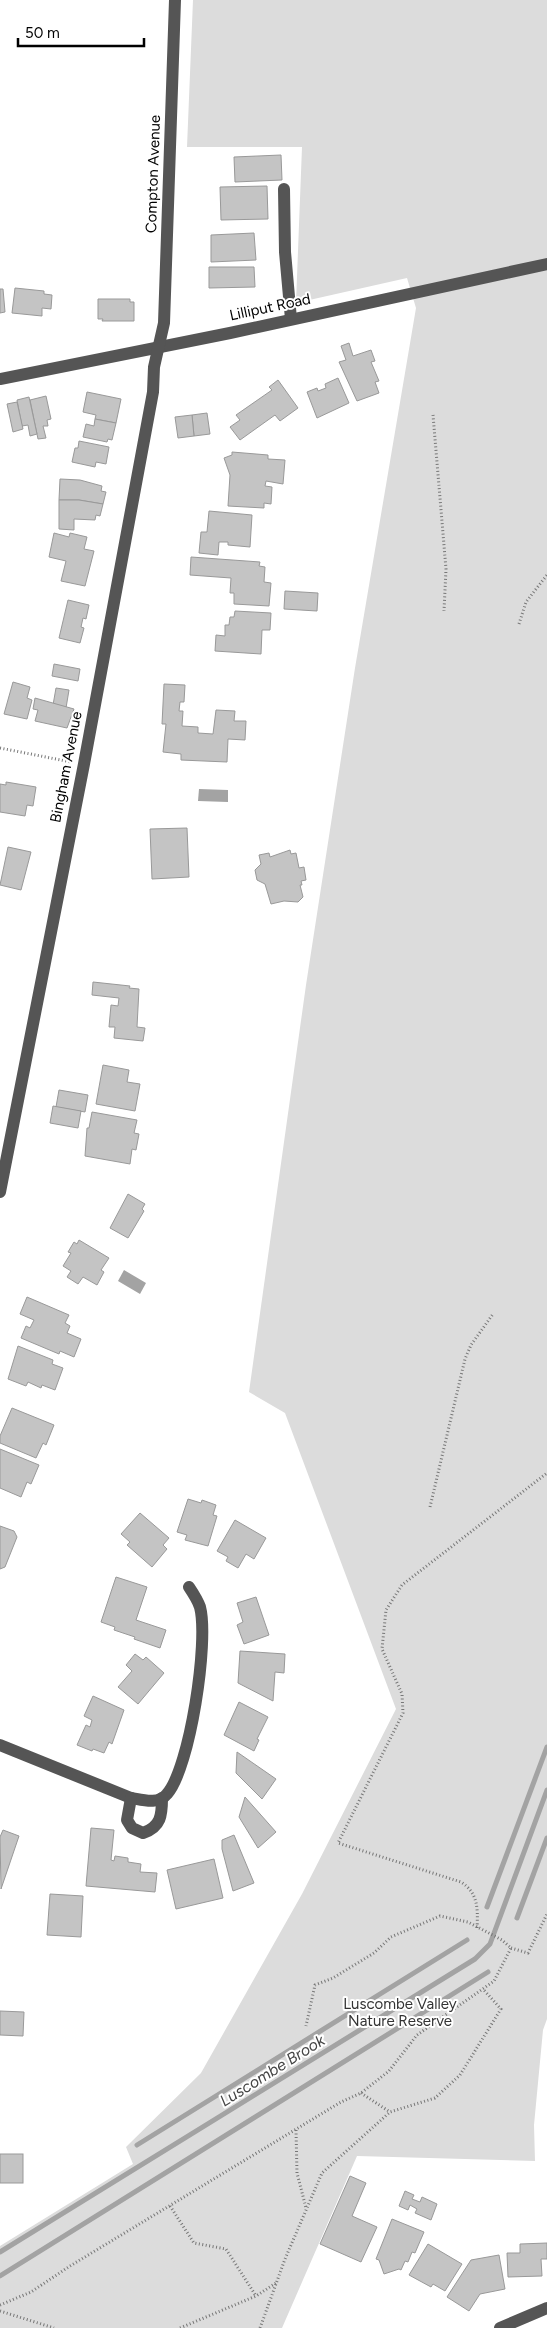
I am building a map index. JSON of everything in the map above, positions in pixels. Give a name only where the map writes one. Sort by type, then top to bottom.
[{"type":"street","name":"Compton Avenue","points":[[158,348],[164,323],[175,0]]},
{"type":"street","points":[[284,189],[285,252],[291,319]]},
{"type":"street","name":"Lilliput Road","points":[[0,379],[158,348],[547,264]]},
{"type":"street","name":"Bingham Avenue","points":[[0,1192],[84,764],[153,392],[158,348]]},
{"type":"street","points":[[0,1744],[131,1798],[153,1801],[167,1794],[184,1755],[197,1692],[202,1625],[200,1607],[190,1587]]},
{"type":"street","points":[[131,1798],[127,1820],[132,1828],[143,1833],[153,1830],[160,1821],[162,1798]]},
{"type":"street","points":[[504,2327],[547,2308]]},
{"type":"path","points":[[433,415],[446,569],[444,610]]},
{"type":"path","points":[[519,624],[526,602],[547,575]]},
{"type":"path","points":[[0,748],[84,764]]},
{"type":"path","points":[[430,1507],[465,1359],[471,1345],[493,1314]]},
{"type":"path","points":[[477,1928],[478,1909],[471,1889],[461,1882],[338,1843],[403,1713],[402,1694],[382,1649],[386,1610],[402,1585],[547,1472]]},
{"type":"path","points":[[306,2026],[315,1985],[333,1978],[374,1953],[391,1937],[440,1916],[468,1922],[502,1940],[511,1948],[528,1953],[547,1914]]},
{"type":"path","points":[[0,2305],[31,2292],[341,2102],[361,2092],[389,2071],[417,2035],[494,1981],[511,1948]]},
{"type":"path","points":[[260,2328],[276,2283],[322,2173],[390,2112],[435,2098],[460,2075],[501,2010],[483,1989]]},
{"type":"path","points":[[361,2092],[390,2112]]},
{"type":"path","points":[[296,2130],[297,2173],[306,2209]]},
{"type":"path","points":[[170,2206],[194,2243],[226,2249],[256,2296]]},
{"type":"path","points":[[180,2328],[256,2296],[276,2283]]},
{"type":"path","points":[[0,2311],[54,2328]]},
{"type":"green space","name":"Luscombe Valley Nature Reserve","points":[[193,0],[547,0],[547,2019],[543,2030],[534,2125],[535,2161],[357,2156],[282,2328],[0,2328],[0,2246],[133,2164],[126,2147],[201,2073],[302,1894],[396,1709],[285,1413],[249,1392],[306,985],[355,668],[416,308],[407,278],[296,303],[302,147],[187,147]]},
{"type":"shaded area","points":[[199,789],[228,790],[228,802],[198,801]]},
{"type":"shaded area","points":[[124,1270],[146,1283],[140,1294],[118,1281]]},
{"type":"building","points":[[281,155],[282,180],[235,182],[234,157]]},
{"type":"building","points":[[267,186],[268,219],[221,220],[220,187]]},
{"type":"building","points":[[254,233],[256,260],[211,262],[211,235]]},
{"type":"building","points":[[209,267],[254,267],[255,287],[209,288]]},
{"type":"building","points":[[15,288],[44,291],[44,294],[52,295],[51,309],[42,308],[42,316],[12,313]]},
{"type":"building","points":[[0,289],[3,289],[5,312],[0,313]]},
{"type":"building","points":[[98,299],[130,299],[130,302],[134,302],[134,321],[102,321],[103,319],[98,319]]},
{"type":"building","points":[[349,343],[353,356],[371,350],[375,361],[371,362],[379,381],[375,382],[379,393],[357,401],[339,362],[346,360],[341,346]]},
{"type":"building","points":[[338,378],[349,403],[317,418],[307,392],[317,388],[318,391],[326,388],[325,384]]},
{"type":"building","points":[[278,380],[298,408],[280,421],[275,415],[240,440],[230,427],[240,420],[236,415],[272,390],[269,387]]},
{"type":"building","points":[[87,392],[121,399],[116,423],[95,419],[96,415],[83,412]]},
{"type":"building","points":[[46,396],[51,419],[47,420],[48,426],[43,426],[46,438],[38,439],[30,400]]},
{"type":"building","points":[[29,397],[37,434],[30,436],[28,425],[22,426],[17,400]]},
{"type":"building","points":[[17,402],[23,429],[13,432],[7,404]]},
{"type":"building","points":[[207,413],[210,434],[194,436],[192,415]]},
{"type":"building","points":[[192,415],[194,436],[178,438],[175,417]]},
{"type":"building","points":[[95,419],[116,423],[112,440],[108,439],[107,442],[83,437],[86,424],[94,426]]},
{"type":"building","points":[[79,441],[109,447],[106,464],[96,462],[95,467],[72,462],[75,448],[78,448]]},
{"type":"building","points":[[232,452],[268,455],[268,459],[285,460],[283,484],[266,481],[265,486],[272,487],[271,504],[264,503],[264,508],[228,506],[230,475],[224,458],[232,455]]},
{"type":"building","points":[[60,479],[80,480],[102,486],[101,491],[106,492],[103,504],[79,500],[59,500]]},
{"type":"building","points":[[59,500],[79,500],[103,504],[100,516],[96,515],[95,520],[74,519],[74,530],[59,529]]},
{"type":"building","points":[[209,511],[252,515],[250,547],[228,545],[228,542],[219,542],[218,555],[199,553],[201,532],[207,532]]},
{"type":"building","points":[[54,533],[69,537],[70,533],[87,537],[84,549],[94,551],[85,586],[61,581],[66,561],[49,557]]},
{"type":"building","points":[[191,557],[260,562],[259,566],[265,567],[264,582],[271,583],[269,606],[234,604],[234,593],[230,593],[231,578],[190,575]]},
{"type":"building","points":[[285,591],[318,593],[317,611],[284,609]]},
{"type":"building","points":[[68,600],[89,605],[86,619],[83,618],[81,627],[84,628],[80,643],[59,638]]},
{"type":"building","points":[[235,611],[271,613],[270,630],[262,630],[261,654],[215,651],[216,635],[225,636],[225,625],[229,625],[230,617],[234,617]]},
{"type":"building","points":[[54,664],[80,669],[78,681],[52,676]]},
{"type":"building","points":[[13,682],[30,687],[27,698],[32,700],[27,719],[4,714]]},
{"type":"building","points":[[164,684],[185,685],[184,702],[180,702],[179,711],[183,711],[182,726],[198,727],[198,733],[213,734],[216,710],[235,711],[234,721],[246,721],[245,740],[228,739],[227,762],[181,760],[181,754],[163,752],[166,724],[162,724]]},
{"type":"building","points":[[56,688],[69,690],[66,708],[53,705]]},
{"type":"building","points":[[35,698],[74,709],[67,728],[35,721],[38,710],[33,709]]},
{"type":"building","points":[[6,782],[36,787],[33,806],[27,805],[25,816],[0,812],[0,784],[6,785]]},
{"type":"building","points":[[187,828],[189,877],[152,879],[150,829]]},
{"type":"building","points":[[8,847],[31,852],[21,890],[0,885]]},
{"type":"building","points":[[290,850],[291,854],[296,853],[299,868],[304,867],[306,880],[301,881],[302,885],[300,885],[303,897],[298,902],[284,901],[271,904],[265,884],[257,880],[255,870],[261,864],[259,855],[269,853],[270,857]]},
{"type":"building","points":[[93,982],[130,986],[129,988],[139,989],[137,1027],[145,1028],[143,1041],[114,1038],[115,1027],[109,1027],[111,1005],[118,1006],[119,998],[92,995]]},
{"type":"building","points":[[103,1065],[129,1070],[127,1082],[140,1084],[135,1111],[96,1104]]},
{"type":"building","points":[[59,1090],[88,1095],[85,1112],[56,1107]]},
{"type":"building","points":[[53,1106],[81,1111],[78,1128],[50,1123]]},
{"type":"building","points":[[92,1112],[137,1120],[134,1133],[139,1134],[136,1150],[132,1149],[130,1164],[85,1156],[87,1128],[89,1128]]},
{"type":"building","points":[[128,1194],[145,1204],[142,1209],[144,1211],[128,1238],[110,1228]]},
{"type":"building","points":[[79,1240],[109,1258],[101,1270],[104,1272],[97,1285],[83,1277],[78,1284],[67,1277],[71,1271],[63,1266],[71,1253],[68,1252],[74,1242],[77,1244]]},
{"type":"building","points":[[27,1297],[69,1315],[65,1323],[70,1326],[67,1333],[81,1339],[74,1357],[60,1351],[59,1354],[21,1338],[26,1326],[30,1328],[34,1320],[20,1314]]},
{"type":"building","points":[[18,1346],[53,1360],[52,1364],[63,1368],[55,1390],[42,1385],[41,1388],[28,1382],[26,1386],[8,1379]]},
{"type":"building","points":[[12,1408],[54,1425],[46,1445],[43,1443],[36,1458],[0,1443],[0,1436]]},
{"type":"building","points":[[0,1449],[39,1465],[31,1484],[27,1482],[21,1497],[0,1488]]},
{"type":"building","points":[[188,1499],[201,1503],[202,1500],[216,1505],[213,1515],[217,1516],[208,1546],[185,1540],[187,1535],[177,1532]]},
{"type":"building","points":[[140,1513],[169,1538],[163,1545],[167,1549],[152,1567],[127,1545],[130,1542],[121,1534]]},
{"type":"building","points":[[235,1520],[266,1538],[254,1559],[246,1554],[238,1568],[226,1561],[228,1557],[217,1551]]},
{"type":"building","points":[[0,1526],[14,1531],[17,1537],[5,1567],[0,1569]]},
{"type":"building","points":[[116,1577],[147,1587],[136,1620],[166,1630],[160,1648],[134,1639],[135,1637],[114,1630],[115,1627],[101,1622]]},
{"type":"building","points":[[256,1597],[269,1635],[244,1644],[237,1625],[243,1622],[237,1603]]},
{"type":"building","points":[[240,1651],[285,1654],[284,1673],[275,1672],[273,1701],[238,1683]]},
{"type":"building","points":[[135,1654],[143,1660],[146,1657],[164,1673],[138,1704],[118,1687],[132,1671],[126,1665]]},
{"type":"building","points":[[93,1696],[124,1710],[112,1744],[109,1742],[104,1753],[77,1745],[86,1725],[90,1727],[92,1720],[84,1716]]},
{"type":"building","points":[[239,1702],[268,1717],[257,1739],[259,1740],[254,1751],[224,1735]]},
{"type":"building","points":[[237,1752],[276,1779],[262,1799],[236,1773]]},
{"type":"building","points":[[245,1797],[276,1832],[258,1848],[239,1817]]},
{"type":"building","points":[[91,1828],[114,1830],[111,1860],[114,1861],[115,1856],[128,1858],[128,1862],[141,1864],[140,1872],[157,1873],[155,1892],[86,1886]]},
{"type":"building","points":[[3,1830],[19,1836],[1,1889],[0,1837]]},
{"type":"building","points":[[234,1835],[254,1883],[233,1891],[222,1849],[222,1840]]},
{"type":"building","points":[[214,1859],[223,1898],[176,1909],[167,1870]]},
{"type":"building","points":[[50,1894],[83,1896],[81,1937],[47,1935]]},
{"type":"building","points":[[0,2011],[24,2012],[23,2036],[0,2035]]},
{"type":"building","points":[[0,2154],[23,2154],[23,2183],[0,2183]]},
{"type":"building","points":[[350,2176],[366,2183],[352,2216],[377,2227],[361,2262],[320,2244]]},
{"type":"building","points":[[405,2191],[414,2195],[412,2199],[420,2202],[422,2197],[437,2204],[431,2220],[415,2213],[417,2209],[410,2205],[408,2210],[399,2206]]},
{"type":"building","points":[[392,2219],[424,2232],[415,2253],[412,2252],[408,2262],[405,2261],[401,2270],[384,2274],[379,2260],[376,2259]]},
{"type":"building","points":[[547,2243],[547,2259],[541,2259],[542,2276],[508,2277],[507,2253],[520,2253],[520,2244]]},
{"type":"building","points":[[428,2244],[462,2264],[445,2291],[433,2284],[431,2287],[409,2275]]},
{"type":"building","points":[[499,2255],[505,2289],[480,2294],[469,2311],[447,2297],[471,2260]]},
{"type":"waterway","points":[[487,1907],[547,1747]]},
{"type":"waterway","name":"Luscombe Brook","points":[[0,2252],[475,1959],[490,1944],[547,1790]]},
{"type":"waterway","points":[[517,1918],[547,1838]]},
{"type":"waterway","points":[[137,2145],[467,1940]]},
{"type":"waterway","points":[[0,2276],[488,1972]]}]
